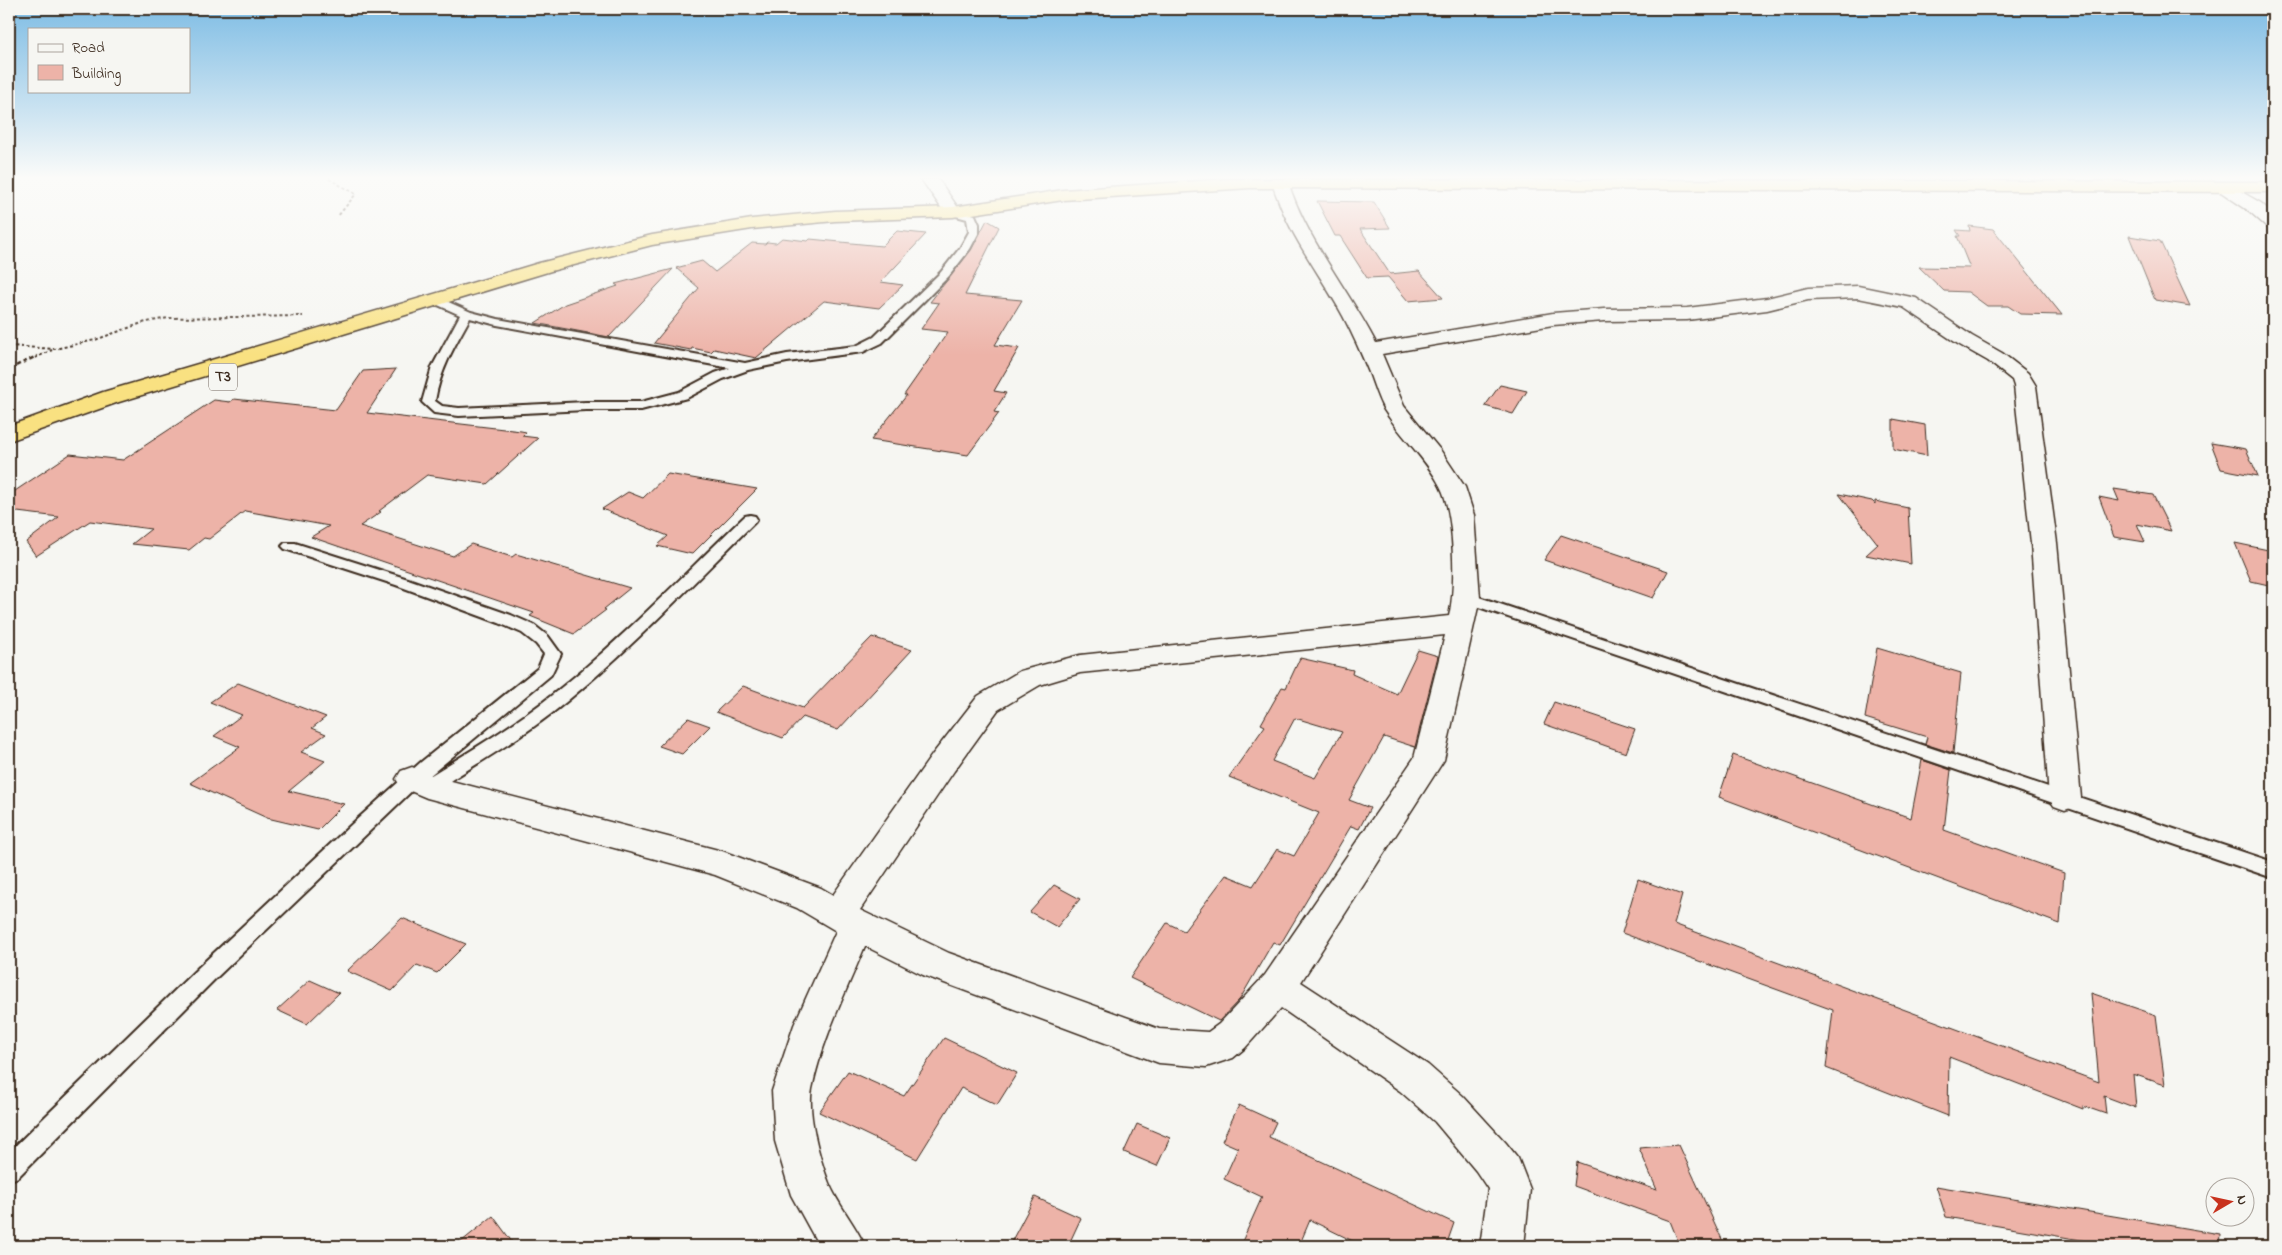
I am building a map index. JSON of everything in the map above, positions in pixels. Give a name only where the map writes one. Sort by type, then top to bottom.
[{"type":"highway","name":"T3","points":[[9,434],[111,398],[433,299],[544,267],[665,238]]},
{"type":"highway","name":"T3","points":[[9,446],[348,335],[389,320],[433,299]]},
{"type":"street","points":[[419,783],[722,864],[809,898],[847,920],[936,964],[1159,1046],[1181,1050],[1206,1050],[1219,1046],[1232,1036],[1278,986],[1429,760],[1464,611],[1462,515],[1453,487],[1433,456],[1394,408],[1370,350],[1352,315],[1303,238]]},
{"type":"street","points":[[1370,350],[1553,319],[1604,315],[1687,314],[1726,310],[1808,294],[1841,291],[1858,292],[1909,302],[1965,340],[1995,357],[2022,377],[2025,386],[2044,543],[2065,798]]},
{"type":"street","points":[[843,1246],[812,1195],[795,1141],[792,1091],[847,920],[943,763],[988,703],[1030,678],[1080,664],[1464,611]]},
{"type":"street","points":[[1278,986],[1414,1078],[1449,1109],[1491,1157],[1503,1172],[1509,1189],[1502,1246]]},
{"type":"lane","points":[[467,314],[449,344],[430,390],[428,402],[439,410],[460,412],[586,406],[641,406],[683,395],[720,376],[745,367],[787,358],[858,349],[878,340],[945,274],[965,249],[971,238]]},
{"type":"lane","points":[[433,299],[467,314],[497,322],[745,367]]},
{"type":"lane","points":[[419,783],[499,741],[558,699],[622,645],[750,519]]},
{"type":"lane","points":[[9,1169],[220,960],[546,670],[553,654],[542,640],[528,630],[505,619],[402,582],[290,546]]},
{"type":"lane","points":[[1464,611],[2065,798],[2273,870]]},
{"type":"path","points":[[9,369],[55,349],[95,340],[156,319],[283,315],[312,317],[352,324]]},
{"type":"path","points":[[9,346],[55,349]]},
{"type":"building","points":[[782,238],[882,246],[890,238],[923,238],[881,282],[903,285],[879,308],[824,301],[756,358],[714,349],[711,352],[692,348],[691,350],[654,343],[699,288],[676,268],[702,261],[715,272],[752,243],[776,243]]},
{"type":"building","points":[[978,238],[994,238],[965,295],[1022,300],[995,345],[1019,348],[994,391],[1006,393],[994,412],[999,413],[968,455],[871,440],[907,395],[904,395],[948,332],[921,329],[939,303],[930,302],[971,250]]},
{"type":"building","points":[[1341,238],[1366,238],[1390,274],[1419,271],[1443,298],[1408,301],[1388,277],[1367,278]]},
{"type":"building","points":[[1958,238],[2000,238],[2062,315],[2020,314],[2008,306],[1987,306],[1968,292],[1944,291],[1919,267],[1970,268]]},
{"type":"building","points":[[2130,238],[2160,241],[2190,306],[2155,300]]},
{"type":"building","points":[[673,269],[609,337],[535,323],[565,304],[618,286],[615,284]]},
{"type":"building","points":[[396,369],[367,413],[521,431],[526,432],[522,436],[538,438],[487,484],[427,475],[379,511],[381,512],[360,526],[453,556],[471,544],[512,557],[516,554],[630,588],[604,609],[606,610],[574,634],[530,616],[534,613],[311,537],[329,526],[245,511],[209,539],[204,538],[189,550],[132,544],[151,529],[90,521],[36,556],[26,542],[59,517],[9,511],[9,495],[70,454],[123,460],[214,400],[230,402],[234,399],[336,410],[363,371]]},
{"type":"building","points":[[1500,385],[1527,391],[1513,414],[1485,406]]},
{"type":"building","points":[[1893,419],[1925,425],[1927,456],[1893,449]]},
{"type":"building","points":[[2211,443],[2246,449],[2258,476],[2221,469]]},
{"type":"building","points":[[668,474],[757,489],[692,554],[657,546],[668,536],[602,509],[628,492],[643,498]]},
{"type":"building","points":[[2114,489],[2153,495],[2171,531],[2137,524],[2145,542],[2114,537],[2099,497],[2119,501]]},
{"type":"building","points":[[1839,494],[1872,501],[1875,504],[1875,501],[1908,508],[1911,564],[1866,555],[1878,544]]},
{"type":"building","points":[[1561,535],[1668,571],[1653,598],[1544,560]]},
{"type":"building","points":[[2235,543],[2273,551],[2273,586],[2251,581]]},
{"type":"building","points":[[872,637],[912,650],[838,730],[803,717],[783,738],[716,712],[743,686],[803,708]]},
{"type":"building","points":[[1877,648],[1961,673],[1953,753],[1925,744],[1927,737],[1865,718]]},
{"type":"building","points":[[1418,650],[1438,656],[1415,747],[1384,737],[1349,800],[1370,808],[1359,829],[1351,826],[1280,945],[1273,942],[1240,999],[1219,1021],[1130,978],[1167,923],[1184,931],[1226,875],[1253,886],[1277,849],[1294,856],[1319,813],[1229,777],[1265,726],[1261,724],[1282,687],[1286,688],[1300,658],[1353,670],[1352,674],[1397,694]],"holes":[[[1295,718],[1342,732],[1315,778],[1272,761]]]},
{"type":"building","points":[[238,683],[326,717],[312,728],[326,734],[301,752],[325,761],[289,791],[344,804],[318,830],[267,818],[190,783],[240,747],[214,736],[242,715],[210,702]]},
{"type":"building","points":[[1554,702],[1635,729],[1626,753],[1544,724]]},
{"type":"building","points":[[688,718],[710,726],[682,754],[659,746]]},
{"type":"building","points":[[1733,755],[1911,818],[1922,760],[1951,770],[1944,830],[2064,873],[2060,924],[1719,797]]},
{"type":"building","points":[[1638,879],[1682,895],[1674,924],[2099,1082],[2091,993],[2156,1015],[2165,1085],[2133,1074],[2136,1108],[2104,1096],[2106,1114],[2083,1106],[2083,1109],[1949,1057],[1948,1116],[1826,1068],[1833,1010],[1622,933]]},
{"type":"building","points":[[1054,885],[1080,899],[1057,927],[1030,912]]},
{"type":"building","points":[[402,918],[466,944],[437,973],[417,965],[392,991],[347,971]]},
{"type":"building","points":[[310,980],[339,993],[307,1024],[277,1010]]},
{"type":"building","points":[[944,1038],[1017,1073],[997,1105],[961,1088],[917,1159],[819,1112],[848,1071],[904,1096]]},
{"type":"building","points":[[1239,1105],[1276,1122],[1269,1137],[1454,1223],[1446,1246],[1363,1246],[1310,1220],[1299,1246],[1240,1246],[1262,1197],[1224,1179],[1238,1148],[1222,1141]]},
{"type":"building","points":[[1137,1124],[1170,1138],[1157,1166],[1124,1152]]},
{"type":"building","points":[[1679,1145],[1725,1246],[1680,1246],[1670,1221],[1574,1186],[1577,1162],[1657,1190],[1639,1148]]},
{"type":"building","points":[[1936,1186],[2220,1234],[2219,1246],[2116,1246],[1946,1217]]},
{"type":"building","points":[[1035,1197],[1081,1218],[1068,1246],[1009,1246]]},
{"type":"building","points":[[493,1216],[515,1246],[456,1246]]}]
